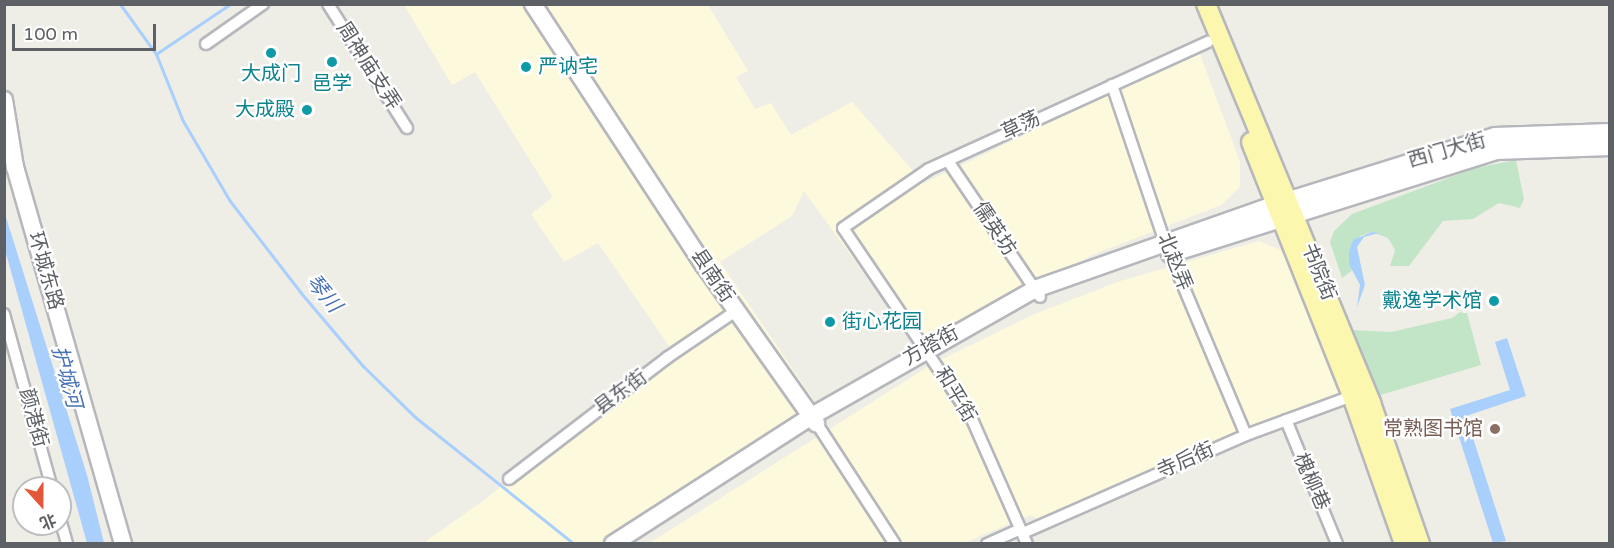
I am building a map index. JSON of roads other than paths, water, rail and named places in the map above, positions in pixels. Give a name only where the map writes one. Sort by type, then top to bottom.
[{"type":"main road","name":"县南街","points":[[533,4],[736,311],[813,420]]},
{"type":"main road","name":"书院街","points":[[1194,4],[1208,42],[1286,209],[1371,403],[1420,543]]},
{"type":"main road","name":"书院街","points":[[1206,4],[1286,209],[1404,543]]},
{"type":"main road","name":"环城东路","points":[[4,100],[15,167],[123,543]]},
{"type":"main road","name":"西门大街","points":[[1286,209],[1495,136],[1610,132]]},
{"type":"main road","name":"西门大街","points":[[1286,209],[1497,151],[1610,147]]},
{"type":"main road","name":"环城东路","points":[[4,153],[113,543]]},
{"type":"main road","name":"方塔街","points":[[612,543],[813,420],[929,352],[1038,293],[1286,209]]},
{"type":"main road","name":"方塔街","points":[[631,543],[813,420]]},
{"type":"street","points":[[206,44],[263,4]]},
{"type":"street","name":"周神庙支弄","points":[[328,4],[408,128]]},
{"type":"street","name":"草荡","points":[[843,228],[929,169],[1208,42]]},
{"type":"street","name":"北赵弄","points":[[1112,84],[1168,250],[1246,435]]},
{"type":"street","name":"儒英坊","points":[[948,161],[1038,293]]},
{"type":"street","name":"和平街","points":[[843,228],[971,417],[1023,535]]},
{"type":"street","name":"县东街","points":[[509,479],[668,357],[736,311]]},
{"type":"street","name":"颜港街","points":[[4,314],[49,476]]},
{"type":"street","name":"寺后街","points":[[987,543],[1023,535],[1246,435],[1352,396]]},
{"type":"street","name":"县南街","points":[[813,420],[895,543]]},
{"type":"street","name":"槐柳巷","points":[[1286,420],[1337,543]]},
{"type":"water","points":[[4,211],[87,475],[104,543],[87,543],[72,489],[72,476],[68,476],[5,250]]},
{"type":"water","points":[[1372,232],[1379,233],[1364,237],[1357,247],[1365,285],[1357,307],[1360,285],[1349,264],[1349,252],[1353,240]]},
{"type":"water","points":[[1507,338],[1526,396],[1466,416],[1506,541],[1493,543],[1450,409],[1510,390],[1495,342]]},
{"type":"waterway","name":"琴川","points":[[120,4],[156,54],[183,121],[230,201],[301,293],[363,366],[415,417],[574,544]]},
{"type":"waterway","points":[[156,54],[230,4]]},
{"type":"place","name":"大成门","points":[[271,53]]},
{"type":"place","name":"邑学","points":[[332,62]]},
{"type":"place","name":"严讷宅","points":[[526,67]]},
{"type":"place","name":"大成殿","points":[[307,110]]},
{"type":"place","name":"戴逸学术馆","points":[[1494,301]]},
{"type":"place","name":"街心花园","points":[[830,322]]},
{"type":"place","name":"常熟图书馆","points":[[1495,429]]},
{"type":"water label","name":"护城河","points":[[66,377]]}]
